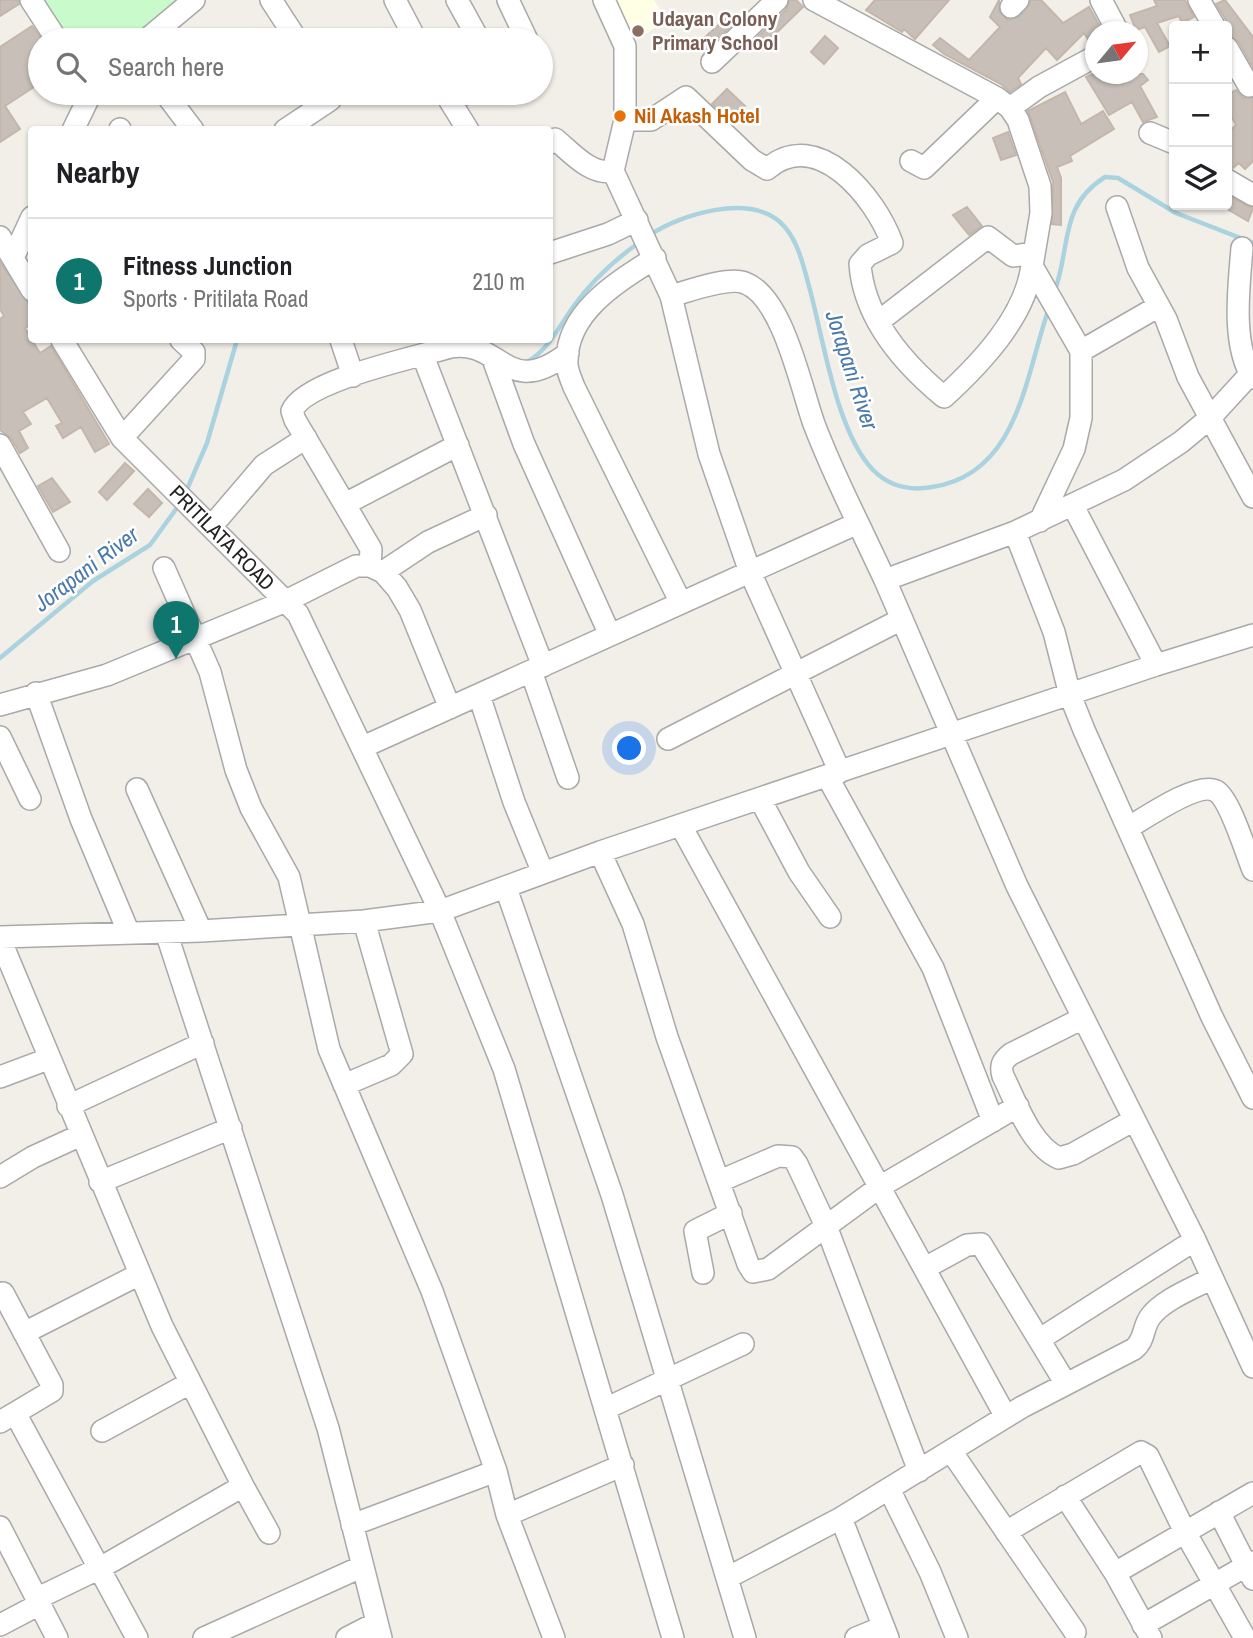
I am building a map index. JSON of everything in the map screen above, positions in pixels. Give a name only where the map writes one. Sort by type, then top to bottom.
[{"type":"street","points":[[32,0],[50,28]]},
{"type":"street","points":[[160,28],[193,0]]},
{"type":"street","points":[[271,0],[289,28]]},
{"type":"street","points":[[394,0],[409,28]]},
{"type":"street","points":[[457,0],[472,28]]},
{"type":"street","points":[[508,0],[521,28]]},
{"type":"street","points":[[604,0],[625,46],[625,120],[613,171],[671,296],[709,454],[750,572],[796,673],[834,774],[933,968],[993,1121]]},
{"type":"street","points":[[712,62],[776,0]]},
{"type":"street","points":[[625,120],[650,120],[686,97],[752,160],[768,169],[785,157],[803,154],[845,175],[887,227],[892,243],[868,255],[860,264],[878,322],[901,355],[944,397],[977,366],[991,347],[1030,284],[1036,267],[1041,213],[1040,186],[1026,136],[1004,103],[814,0]]},
{"type":"street","points":[[1101,0],[1112,21]]},
{"type":"street","points":[[1199,0],[1211,21]]},
{"type":"street","points":[[1232,57],[1249,86]]},
{"type":"street","points":[[911,161],[924,168],[1004,103],[1085,63]]},
{"type":"street","points":[[75,126],[84,105]]},
{"type":"street","points":[[174,105],[190,126]]},
{"type":"street","points":[[291,126],[321,105]]},
{"type":"street","points":[[452,105],[465,126]]},
{"type":"street","points":[[1150,133],[1169,141]]},
{"type":"street","points":[[553,141],[555,139],[592,168],[600,172],[613,171]]},
{"type":"street","points":[[1232,183],[1253,195]]},
{"type":"street","points":[[1117,207],[1138,268],[1159,306],[1188,377],[1253,497]]},
{"type":"street","points":[[553,252],[638,222]]},
{"type":"street","points":[[13,258],[28,226]]},
{"type":"street","points":[[0,237],[28,283]]},
{"type":"street","points":[[878,322],[988,237],[1013,256],[1036,267],[1077,344],[1081,418],[1074,449],[1040,521]]},
{"type":"street","points":[[885,580],[1015,533],[1073,506],[1156,461],[1210,418],[1252,374],[1240,334],[1238,306],[1242,248]]},
{"type":"street","points":[[654,256],[615,283],[593,303],[577,328],[566,362],[574,387],[681,603]]},
{"type":"street","points":[[671,296],[742,281],[755,288],[766,301],[780,326],[818,433],[885,580],[1017,886],[1212,1278],[1248,1339],[1253,1367]]},
{"type":"street","points":[[1077,344],[1159,306]]},
{"type":"street","name":"PRITILATA ROAD","points":[[64,343],[122,438],[286,601],[306,628],[363,747],[440,911],[504,1069],[607,1408],[673,1638]]},
{"type":"street","points":[[122,438],[194,359],[194,352],[184,343]]},
{"type":"street","points":[[342,343],[353,376]]},
{"type":"street","points":[[450,708],[410,610],[377,569],[371,549],[292,411],[296,402],[321,386],[462,345],[477,349],[526,373],[538,371],[568,353]]},
{"type":"street","points":[[423,356],[486,515],[537,669],[568,778]]},
{"type":"street","points":[[493,359],[558,524],[610,635]]},
{"type":"street","points":[[208,524],[264,465],[306,438]]},
{"type":"street","points":[[0,445],[59,551]]},
{"type":"street","points":[[345,504],[458,445]]},
{"type":"street","points":[[1073,506],[1156,664]]},
{"type":"street","points":[[0,705],[107,675],[286,601],[344,570],[377,569],[486,515]]},
{"type":"street","points":[[363,747],[858,523]]},
{"type":"street","points":[[1015,533],[1054,632],[1070,695],[1212,1017],[1253,1098]]},
{"type":"street","points":[[164,568],[214,684],[236,770],[251,808],[289,877],[318,1008],[344,1085],[412,1241],[496,1471],[508,1516],[554,1638]]},
{"type":"street","points":[[668,739],[902,620]]},
{"type":"street","points":[[269,1533],[190,1383],[140,1274],[0,941],[128,931],[201,931],[364,921],[440,911],[600,852],[1156,664],[1253,635]]},
{"type":"street","points":[[36,693],[81,819],[128,931]]},
{"type":"street","points":[[480,695],[514,802],[543,873]]},
{"type":"street","points":[[0,737],[30,799]]},
{"type":"street","points":[[1128,828],[1194,791],[1207,788],[1218,792],[1226,802],[1253,870]]},
{"type":"street","points":[[137,789],[201,931]]},
{"type":"street","points":[[760,799],[799,872],[830,917]]},
{"type":"street","points":[[681,825],[1006,1417]]},
{"type":"street","points":[[600,852],[633,924],[667,1037],[753,1272],[768,1269],[881,1186],[1018,1106]]},
{"type":"street","points":[[506,888],[607,1182],[745,1638]]},
{"type":"street","points":[[344,1085],[391,1065],[402,1054],[364,921]]},
{"type":"street","points":[[166,932],[328,1428],[379,1630],[346,1638]]},
{"type":"street","points":[[1083,1018],[1004,1059],[1001,1068],[1003,1076],[1018,1106],[1045,1148],[1059,1158],[1073,1154],[1134,1120]]},
{"type":"street","points":[[68,1106],[203,1043]]},
{"type":"street","points":[[0,1077],[48,1059]]},
{"type":"street","points":[[100,1182],[231,1128]]},
{"type":"street","points":[[0,1177],[33,1157],[81,1135]]},
{"type":"street","points":[[720,1181],[778,1156],[792,1157],[825,1226],[919,1471]]},
{"type":"street","points":[[703,1273],[695,1231],[731,1213]]},
{"type":"street","points":[[1040,1339],[1195,1240]]},
{"type":"street","points":[[925,1268],[967,1245],[981,1244],[1066,1384]]},
{"type":"street","points":[[24,1333],[140,1274]]},
{"type":"street","points":[[727,1578],[841,1518],[1006,1417],[1134,1349],[1141,1343],[1146,1324],[1156,1311],[1212,1278]]},
{"type":"street","points":[[3,1293],[52,1385],[52,1391],[8,1417],[100,1569],[137,1638]]},
{"type":"street","points":[[607,1408],[743,1344]]},
{"type":"street","points":[[102,1430],[190,1383]]},
{"type":"street","points":[[951,1451],[1075,1632]]},
{"type":"street","points":[[1006,1532],[1141,1451],[1148,1455],[1185,1532],[1245,1638]]},
{"type":"street","points":[[508,1516],[623,1465]]},
{"type":"street","points":[[352,1525],[496,1471]]},
{"type":"street","points":[[0,1625],[243,1486]]},
{"type":"street","points":[[889,1489],[930,1572],[957,1638]]},
{"type":"street","points":[[1115,1573],[1253,1493]]},
{"type":"street","points":[[1065,1496],[1115,1573],[1147,1632],[1215,1584],[1251,1569],[1219,1512]]},
{"type":"street","points":[[841,1518],[886,1632],[856,1638]]},
{"type":"street","points":[[0,1527],[57,1638]]},
{"type":"street","points":[[204,1638],[361,1567]]},
{"type":"shaded area","name":"Udayan Colony Primary School","points":[[612,0],[654,0],[667,20],[633,42]]},
{"type":"green space","points":[[44,0],[182,0],[144,28],[62,28]]},
{"type":"building","points":[[0,0],[18,0],[19,4],[0,16]]},
{"type":"building","points":[[790,0],[796,0],[803,7],[762,47],[754,40],[786,10]]},
{"type":"building","points":[[875,0],[949,0],[915,39],[904,29],[902,32],[866,10]]},
{"type":"building","points":[[999,0],[999,11],[1008,20],[1020,16],[1031,0],[1041,0],[1063,23],[1089,7],[1097,21],[1085,21],[1085,34],[1057,60],[1046,48],[1018,78],[1021,84],[1010,92],[1001,84],[944,54],[933,45],[940,38],[969,60],[1000,27],[990,17]]},
{"type":"building","points":[[1154,0],[1185,0],[1194,17],[1181,21],[1179,16],[1157,23],[1169,44],[1159,52],[1148,32],[1148,21],[1132,21],[1130,15],[1157,6]]},
{"type":"building","points":[[1225,0],[1253,37],[1253,67],[1238,41],[1232,38],[1232,21],[1226,21],[1216,4]]},
{"type":"building","points":[[731,14],[737,20],[704,52],[697,44]]},
{"type":"building","points":[[28,29],[28,91],[5,106],[20,129],[0,142],[0,47]]},
{"type":"building","points":[[825,36],[838,48],[824,64],[811,52]]},
{"type":"building","points":[[1090,84],[1143,84],[1140,86],[1157,117],[1143,122],[1132,102],[1109,115]]},
{"type":"building","points":[[727,89],[745,106],[730,121],[712,104]]},
{"type":"building","points":[[1236,90],[1243,98],[1253,98],[1253,161],[1245,169],[1239,163],[1232,168],[1232,129],[1236,125],[1232,118],[1232,92]]},
{"type":"building","points":[[1065,92],[1081,124],[1103,111],[1114,129],[1070,156],[1072,161],[1057,167],[1061,178],[1061,225],[1052,224],[1053,182],[1028,111]]},
{"type":"building","points":[[1008,132],[1016,155],[1001,160],[993,138]]},
{"type":"building","points":[[1232,198],[1253,208],[1248,221],[1229,210],[1232,210]]},
{"type":"building","points":[[967,207],[982,226],[969,235],[953,215]]},
{"type":"building","points":[[0,262],[28,302],[28,326],[25,328],[28,343],[34,343],[40,353],[51,346],[109,444],[95,452],[81,427],[63,438],[56,426],[62,423],[47,398],[23,412],[31,424],[19,431],[28,448],[20,453],[11,438],[0,430],[0,319],[4,316],[0,309]]},
{"type":"building","points":[[125,463],[134,471],[107,500],[99,492]]},
{"type":"building","points":[[52,478],[70,502],[53,512],[38,486]]},
{"type":"building","points":[[148,489],[162,503],[149,517],[134,504]]},
{"type":"waterway","name":"Jorapani River","points":[[1055,290],[1073,214],[1090,188],[1105,177],[1118,178],[1176,213],[1253,243]]},
{"type":"waterway","name":"Jorapani River","points":[[650,235],[696,214],[733,208],[751,209],[780,222],[791,236],[803,263],[833,384],[850,433],[873,470],[886,480],[908,488],[932,487],[961,478],[984,463],[1001,443],[1024,391],[1049,308]]},
{"type":"waterway","name":"Jorapani River","points":[[553,337],[595,280],[640,242]]},
{"type":"waterway","name":"Jorapani River","points":[[185,494],[207,443],[236,343]]},
{"type":"waterway","name":"Jorapani River","points":[[527,362],[548,343]]},
{"type":"waterway","name":"Jorapani River","points":[[0,658],[93,581],[150,545],[179,505]]},
{"type":"place","name":"Udayan Colony Primary School","points":[[638,31]]},
{"type":"place","name":"Nil Akash Hotel","points":[[620,116]]},
{"type":"place","name":"Fitness Junction","points":[[176,659]]}]
